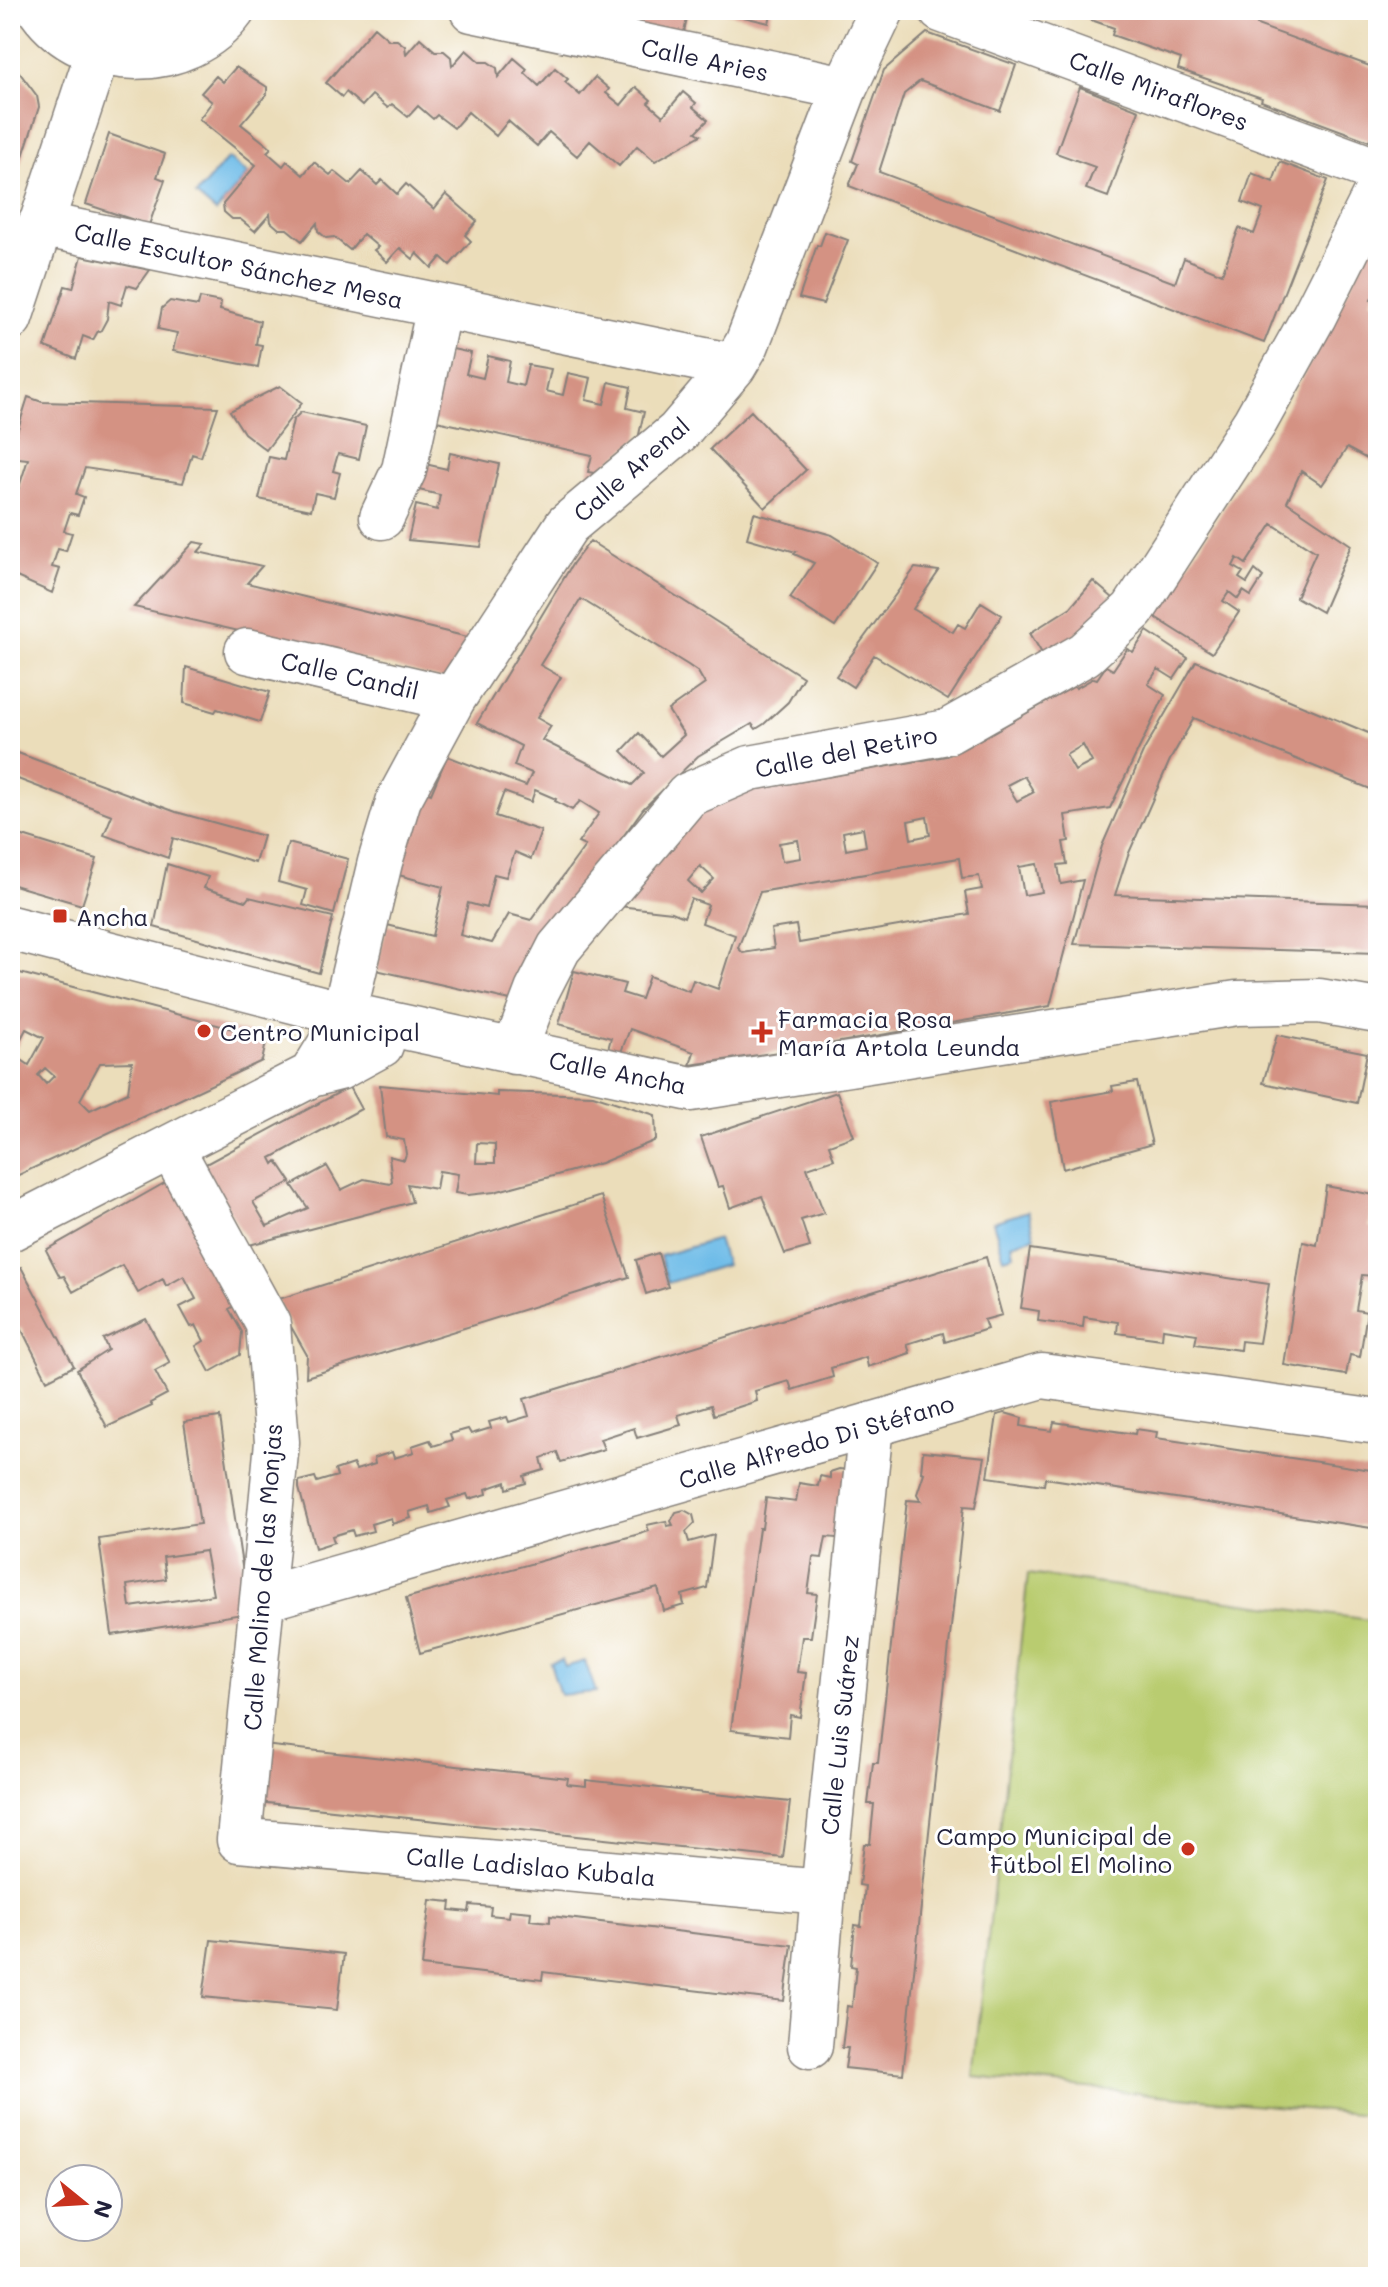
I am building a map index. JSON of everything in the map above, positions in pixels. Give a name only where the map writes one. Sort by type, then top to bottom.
[{"type":"street","points":[[40,10],[67,37],[98,52],[130,58],[170,53],[201,40],[226,21],[233,10]]},
{"type":"street","points":[[86,10],[121,25],[151,25],[187,10]]},
{"type":"street","name":"Calle Aries","points":[[472,10],[845,88]]},
{"type":"street","name":"Calle Arenal","points":[[311,1075],[337,1033],[344,1014],[380,862],[399,799],[453,699],[567,525],[678,432],[734,366],[747,344],[845,88],[882,10]]},
{"type":"street","name":"Calle Miraflores","points":[[941,10],[1378,171]]},
{"type":"street","points":[[10,318],[98,52]]},
{"type":"street","name":"Calle del Retiro","points":[[514,1052],[537,991],[559,948],[688,795],[750,768],[947,732],[1085,654],[1133,610],[1255,422],[1314,316],[1378,189]]},
{"type":"street","name":"Calle Escultor Sánchez Mesa","points":[[40,224],[734,366]]},
{"type":"street","name":"Calle Escultor Sánchez Mesa","points":[[382,517],[404,470],[439,306]]},
{"type":"street","name":"Calle Candil","points":[[247,651],[453,699]]},
{"type":"street","name":"Calle Ancha","points":[[10,928],[344,1014],[691,1089],[1237,1003],[1319,1001],[1378,1011]]},
{"type":"street","points":[[10,1229],[311,1075],[339,1068],[381,1045],[387,1024]]},
{"type":"street","name":"Calle Molino de las Monjas","points":[[171,1147],[268,1324],[277,1442],[239,1840]]},
{"type":"street","name":"Calle Alfredo Di Stéfano","points":[[263,1599],[1042,1376],[1378,1422]]},
{"type":"street","name":"Calle Luis Suárez","points":[[810,2046],[871,1425]]},
{"type":"street","name":"Calle Ladislao Kubala","points":[[239,1840],[823,1892]]},
{"type":"green space","name":"Campo Municipal de Fútbol El Molino","points":[[1028,1574],[1378,1621],[1378,2116],[973,2077]]},
{"type":"water","points":[[228,158],[248,174],[216,212],[196,195]]},
{"type":"water","points":[[1028,1211],[1035,1237],[1012,1244],[1014,1255],[1004,1258],[993,1222]]},
{"type":"water","points":[[718,1239],[726,1265],[668,1283],[660,1256]]},
{"type":"water","points":[[562,1660],[565,1667],[585,1661],[596,1692],[560,1695],[550,1663]]},
{"type":"building","points":[[579,10],[689,10],[682,41]]},
{"type":"building","points":[[714,10],[772,10],[769,23]]},
{"type":"building","points":[[1013,10],[1039,10],[1035,18]]},
{"type":"building","points":[[1063,10],[1262,10],[1257,25],[1378,69],[1378,121],[1369,141],[1261,101],[1262,98],[1178,69],[1181,59],[1112,35],[1114,28]]},
{"type":"building","points":[[374,27],[389,40],[397,40],[405,46],[406,54],[420,38],[435,51],[444,51],[451,57],[452,66],[466,50],[480,62],[488,62],[497,68],[498,77],[514,58],[539,86],[555,68],[580,95],[595,77],[609,89],[606,93],[621,105],[636,87],[663,116],[683,92],[696,103],[693,107],[708,120],[696,132],[701,135],[655,161],[637,146],[619,166],[590,141],[577,156],[549,132],[537,146],[508,121],[496,136],[468,112],[454,128],[437,115],[433,119],[418,106],[408,117],[392,104],[388,108],[372,95],[362,106],[346,92],[342,97],[326,83]]},
{"type":"building","points":[[927,33],[1016,65],[1000,111],[920,81],[904,94],[879,172],[1175,283],[1184,258],[1222,274],[1239,228],[1254,234],[1263,210],[1242,202],[1252,173],[1273,182],[1280,162],[1328,180],[1264,343],[849,186],[858,164],[852,161],[884,70]]},
{"type":"building","points":[[10,60],[37,96],[39,107],[13,187],[10,186]]},
{"type":"building","points":[[236,67],[267,87],[267,94],[241,124],[271,148],[267,152],[283,166],[287,161],[303,175],[314,162],[330,175],[334,171],[350,184],[362,171],[377,185],[382,180],[397,194],[406,184],[434,209],[446,194],[477,221],[465,235],[471,241],[450,265],[441,257],[432,268],[417,253],[413,259],[400,248],[387,262],[374,250],[378,247],[363,234],[350,250],[334,237],[326,238],[318,231],[317,223],[302,241],[287,229],[279,229],[271,222],[270,214],[255,231],[240,219],[232,219],[224,212],[223,204],[256,165],[199,119],[212,102],[201,93],[216,76],[223,82]]},
{"type":"building","points":[[1080,87],[1139,110],[1108,197],[1086,189],[1095,167],[1056,153]]},
{"type":"building","points":[[109,134],[165,154],[157,177],[165,180],[149,225],[86,204]]},
{"type":"building","points":[[825,232],[848,240],[823,304],[799,298],[817,245],[820,246]]},
{"type":"building","points":[[1378,232],[1378,287],[1371,300],[1378,303],[1378,465],[1347,448],[1322,485],[1301,471],[1287,502],[1351,545],[1322,612],[1296,597],[1316,552],[1272,524],[1246,564],[1237,558],[1233,566],[1243,572],[1239,578],[1247,583],[1255,570],[1263,577],[1251,596],[1243,591],[1238,599],[1229,592],[1223,601],[1239,612],[1212,653],[1155,617],[1277,426]]},
{"type":"building","points":[[82,256],[150,270],[137,288],[127,285],[121,305],[109,301],[107,319],[100,332],[93,340],[83,336],[76,359],[45,347],[65,286],[73,288]]},
{"type":"building","points":[[200,298],[221,302],[220,310],[260,321],[256,344],[262,345],[258,367],[173,351],[177,333],[158,329],[162,308],[170,301],[198,306]]},
{"type":"building","points":[[448,348],[471,353],[466,374],[483,378],[488,356],[510,361],[506,382],[523,386],[528,365],[551,369],[546,391],[563,395],[568,373],[591,378],[586,400],[604,404],[609,382],[631,387],[627,408],[644,412],[638,439],[594,473],[588,472],[592,455],[432,420]]},
{"type":"building","points":[[280,386],[302,403],[266,450],[244,433],[230,411]]},
{"type":"building","points":[[28,397],[42,402],[218,407],[201,457],[192,454],[183,483],[85,468],[76,494],[84,497],[78,515],[70,513],[64,531],[72,533],[66,551],[58,549],[52,567],[60,569],[52,593],[10,574],[10,515],[28,459],[10,457],[10,454]]},
{"type":"building","points":[[751,411],[806,470],[765,508],[710,449]]},
{"type":"building","points":[[301,412],[366,426],[359,459],[338,454],[333,471],[340,473],[334,497],[315,493],[311,510],[259,499],[269,457],[284,460],[293,420]]},
{"type":"building","points":[[450,453],[499,464],[481,547],[408,540],[416,505],[437,510],[440,495],[419,490],[425,464],[447,469]]},
{"type":"building","points":[[754,513],[832,535],[877,563],[835,627],[790,598],[814,563],[794,554],[796,552],[747,538]]},
{"type":"building","points":[[590,541],[803,677],[788,702],[764,724],[756,729],[752,724],[698,756],[643,809],[520,979],[515,1001],[376,970],[387,925],[432,936],[443,887],[395,874],[425,792],[431,794],[447,756],[526,786],[532,773],[514,766],[521,746],[477,723],[573,563]],"holes":[[[581,599],[688,665],[698,672],[705,684],[668,710],[684,735],[661,756],[639,733],[622,751],[644,773],[632,785],[542,740],[551,726],[537,718],[561,677],[540,665]],[[535,790],[572,810],[580,801],[599,813],[578,843],[585,846],[531,920],[509,914],[492,943],[460,935],[468,903],[486,908],[494,874],[506,877],[515,852],[531,859],[541,831],[495,816],[504,792],[531,802]]]},
{"type":"building","points":[[194,542],[205,544],[198,552],[262,566],[247,583],[488,642],[462,685],[134,607]]},
{"type":"building","points":[[915,568],[939,571],[913,609],[953,632],[958,624],[965,628],[981,602],[1002,615],[948,700],[874,655],[853,687],[836,676]]},
{"type":"building","points":[[1093,581],[1113,598],[1084,630],[1043,655],[1030,633],[1071,607]]},
{"type":"building","points":[[1147,631],[1188,658],[1174,679],[1158,669],[1148,684],[1165,695],[1110,808],[1065,815],[1069,841],[1063,842],[1067,864],[1058,865],[1061,884],[1083,880],[1050,1006],[690,1065],[694,1052],[630,1029],[619,1057],[607,1053],[611,1038],[559,1024],[574,971],[625,984],[622,993],[641,999],[649,976],[689,991],[693,980],[718,989],[735,935],[702,923],[708,905],[691,899],[684,917],[672,912],[618,906],[703,810],[747,791],[946,756],[1075,686],[1097,679],[1106,666],[1113,670],[1127,649],[1133,652]],"holes":[[[1083,745],[1092,762],[1075,771],[1066,755]],[[1024,776],[1034,792],[1017,801],[1007,785]],[[927,817],[930,835],[911,839],[908,821]],[[863,828],[866,846],[846,850],[843,832]],[[798,840],[801,858],[782,861],[779,843]],[[959,858],[962,878],[979,876],[982,889],[965,892],[969,914],[799,943],[796,925],[771,929],[774,948],[743,953],[738,948],[760,892]],[[1037,864],[1042,892],[1024,895],[1019,867]],[[700,866],[714,879],[701,893],[688,881]]]},
{"type":"building","points":[[1196,661],[1378,737],[1378,792],[1194,718],[1170,760],[1128,855],[1115,895],[1378,904],[1378,953],[1074,944],[1102,846],[1144,750]]},
{"type":"building","points":[[186,667],[270,692],[260,722],[184,703]]},
{"type":"building","points":[[10,750],[176,812],[263,836],[255,863],[173,838],[168,858],[104,835],[112,815],[10,776]]},
{"type":"building","points":[[10,832],[97,859],[82,905],[10,884]]},
{"type":"building","points":[[288,843],[348,859],[334,914],[303,905],[307,890],[278,882]]},
{"type":"building","points":[[167,864],[208,877],[204,888],[246,901],[249,897],[333,917],[319,973],[154,927]]},
{"type":"building","points":[[16,972],[267,1038],[262,1061],[10,1179],[10,996]],"holes":[[[26,1029],[44,1038],[29,1065],[13,1054]],[[132,1062],[128,1092],[90,1110],[80,1100],[100,1063]],[[45,1068],[54,1076],[46,1084],[38,1075]]]},
{"type":"building","points":[[1277,1035],[1367,1053],[1357,1103],[1263,1083]]},
{"type":"building","points":[[1137,1082],[1152,1144],[1063,1169],[1051,1102],[1113,1091],[1112,1086]]},
{"type":"building","points":[[380,1085],[497,1096],[497,1092],[593,1095],[655,1115],[656,1140],[601,1163],[494,1192],[455,1193],[458,1174],[439,1171],[436,1189],[407,1184],[412,1202],[249,1245],[204,1165],[349,1087],[361,1109],[271,1158],[274,1164],[277,1161],[291,1182],[253,1202],[267,1226],[308,1208],[292,1185],[327,1166],[341,1190],[364,1179],[390,1184],[389,1156],[404,1160],[406,1154],[404,1140],[386,1137]],"holes":[[[477,1143],[495,1144],[495,1163],[476,1163]]]},
{"type":"building","points":[[837,1092],[854,1136],[829,1145],[834,1159],[807,1168],[824,1213],[801,1220],[810,1247],[785,1254],[762,1196],[730,1208],[723,1186],[718,1187],[701,1137]]},
{"type":"building","points":[[175,1177],[243,1301],[229,1309],[242,1332],[240,1355],[210,1372],[196,1346],[204,1341],[196,1325],[191,1327],[180,1307],[196,1299],[184,1276],[166,1286],[163,1279],[138,1293],[122,1265],[73,1292],[64,1276],[60,1277],[46,1250]]},
{"type":"building","points":[[1326,1186],[1374,1195],[1369,1227],[1378,1228],[1373,1276],[1362,1275],[1356,1310],[1367,1312],[1360,1357],[1350,1355],[1346,1375],[1284,1365],[1303,1242],[1317,1245]]},
{"type":"building","points":[[601,1196],[629,1277],[306,1377],[307,1355],[276,1300]]},
{"type":"building","points":[[1030,1249],[1269,1284],[1259,1343],[1241,1341],[1240,1350],[1195,1344],[1197,1334],[1163,1329],[1162,1339],[1117,1333],[1118,1322],[1084,1317],[1083,1327],[1038,1321],[1039,1311],[1021,1308]]},
{"type":"building","points":[[658,1253],[668,1287],[646,1294],[636,1260]]},
{"type":"building","points":[[986,1257],[1002,1315],[984,1320],[987,1329],[945,1342],[943,1333],[926,1338],[907,1344],[910,1353],[868,1367],[866,1357],[831,1368],[833,1377],[792,1390],[789,1381],[755,1391],[757,1401],[714,1415],[711,1405],[678,1415],[681,1425],[637,1438],[634,1428],[600,1439],[604,1449],[561,1462],[557,1452],[541,1458],[544,1470],[524,1476],[526,1483],[507,1489],[506,1482],[486,1489],[487,1494],[469,1499],[467,1494],[447,1500],[450,1507],[431,1513],[429,1506],[409,1512],[411,1518],[392,1524],[391,1518],[371,1524],[373,1531],[354,1536],[352,1530],[332,1536],[334,1542],[315,1548],[299,1481],[315,1477],[317,1482],[337,1476],[335,1470],[353,1464],[356,1470],[375,1464],[374,1458],[392,1452],[394,1458],[414,1452],[412,1446],[430,1440],[433,1446],[452,1440],[450,1434],[468,1429],[471,1434],[491,1428],[489,1422],[507,1417],[509,1422],[529,1416],[524,1399]]},
{"type":"building","points":[[21,1267],[74,1366],[47,1380],[21,1328],[10,1332],[10,1271]]},
{"type":"building","points":[[146,1319],[170,1363],[155,1371],[167,1394],[150,1403],[152,1406],[107,1427],[77,1370],[108,1350],[103,1339]]},
{"type":"building","points":[[1005,1413],[1022,1418],[1021,1426],[1031,1428],[1052,1431],[1054,1422],[1135,1434],[1136,1429],[1157,1432],[1156,1438],[1378,1471],[1378,1529],[1045,1478],[1044,1485],[988,1477],[997,1415]]},
{"type":"building","points":[[220,1417],[249,1613],[112,1635],[99,1539],[200,1524],[184,1422]],"holes":[[[205,1551],[213,1595],[130,1607],[127,1585],[166,1579],[163,1557]]]},
{"type":"building","points":[[923,1451],[985,1457],[976,1507],[964,1506],[903,2074],[845,2068],[848,2048],[842,2048],[847,2006],[852,2007],[856,1967],[851,1966],[855,1925],[861,1926],[865,1886],[859,1885],[864,1844],[870,1844],[874,1804],[868,1804],[873,1763],[878,1763],[907,1500],[921,1501],[917,1494],[924,1473],[921,1472]]},
{"type":"building","points":[[848,1470],[847,1539],[826,1537],[822,1558],[813,1557],[808,1593],[817,1594],[811,1637],[802,1637],[797,1672],[806,1673],[800,1717],[790,1715],[788,1737],[731,1730],[759,1528],[762,1528],[766,1498],[796,1502],[799,1483],[818,1486],[820,1476],[830,1478],[830,1472]]},
{"type":"building","points":[[684,1510],[693,1515],[695,1523],[686,1532],[689,1542],[714,1535],[707,1588],[682,1595],[684,1605],[664,1611],[658,1588],[420,1653],[406,1598],[643,1533],[649,1531],[647,1525],[666,1521],[667,1526],[673,1525],[671,1521],[676,1512]]},
{"type":"building","points":[[263,1745],[568,1778],[567,1784],[586,1786],[586,1780],[790,1802],[783,1858],[258,1802]]},
{"type":"building","points":[[430,1900],[451,1902],[450,1910],[469,1912],[470,1905],[491,1907],[490,1915],[509,1917],[510,1910],[531,1912],[530,1920],[550,1922],[550,1916],[792,1945],[784,2001],[543,1972],[542,1980],[422,1966]]},
{"type":"building","points":[[211,1940],[344,1954],[337,2010],[203,1997]]},
{"type":"place","name":"Ancha","points":[[60,916]]},
{"type":"place","name":"Centro Municipal","points":[[204,1031]]},
{"type":"place","name":"Farmacia Rosa María Artola Leunda","points":[[762,1032]]},
{"type":"place","name":"Campo Municipal de Fútbol El Molino","points":[[1188,1849]]}]
